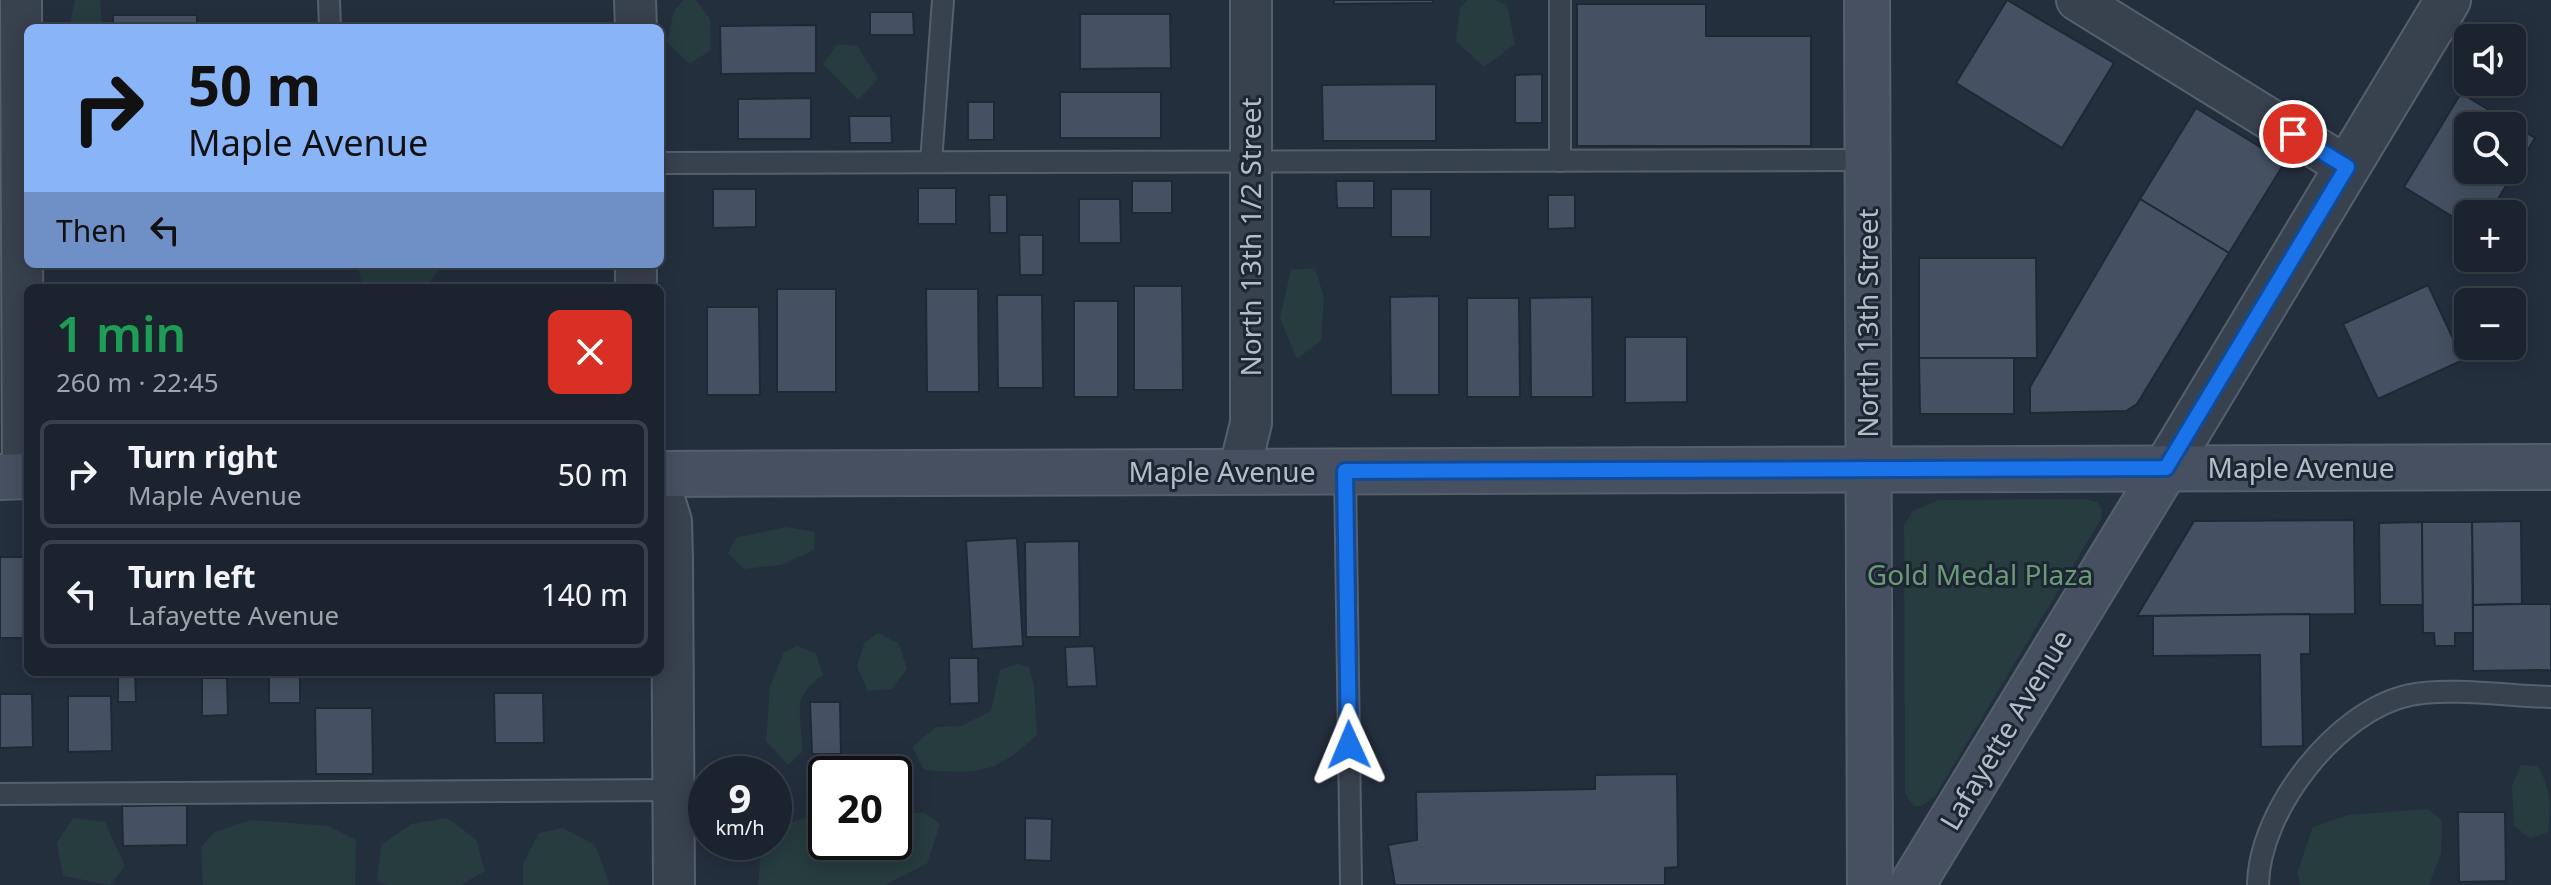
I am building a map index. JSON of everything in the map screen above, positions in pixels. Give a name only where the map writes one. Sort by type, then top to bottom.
[{"type":"main road","name":"North 13th Street","points":[[1867,0],[1870,885]]},
{"type":"main road","name":"Maple Avenue","points":[[664,474],[2551,467]]},
{"type":"main road","name":"Lafayette Avenue","points":[[1912,885],[2166,468]]},
{"type":"street","points":[[17,476],[17,168],[21,0]]},
{"type":"street","points":[[635,0],[636,24]]},
{"type":"street","name":"North 13th 1/2 Street","points":[[1239,472],[1251,423],[1251,0]]},
{"type":"street","points":[[2077,0],[2347,167]]},
{"type":"street","name":"Lafayette Avenue","points":[[2166,468],[2448,0]]},
{"type":"street","points":[[664,499],[671,521],[672,547],[674,885]]},
{"type":"lane","points":[[329,0],[330,24]]},
{"type":"lane","points":[[931,162],[943,0]]},
{"type":"lane","points":[[1560,0],[1560,161]]},
{"type":"lane","points":[[664,163],[1867,160]]},
{"type":"lane","points":[[1345,471],[1351,885]]},
{"type":"lane","points":[[2258,885],[2272,827],[2295,785],[2338,733],[2361,714],[2381,702],[2413,694],[2551,697]]},
{"type":"lane","points":[[0,794],[674,790]]},
{"type":"green space","points":[[75,0],[100,0],[102,24],[70,24]]},
{"type":"green space","points":[[684,0],[696,0],[710,19],[711,50],[690,64],[667,42],[674,11]]},
{"type":"green space","points":[[1468,0],[1496,0],[1507,5],[1515,44],[1484,67],[1456,41],[1460,7]]},
{"type":"green space","points":[[838,44],[857,46],[878,79],[858,100],[823,64]]},
{"type":"green space","points":[[358,268],[441,268],[428,284],[362,284]]},
{"type":"green space","points":[[1315,268],[1324,298],[1321,341],[1297,359],[1280,318],[1291,270]]},
{"type":"green space","name":"Gold Medal Plaza","points":[[2084,499],[2097,502],[2102,510],[2101,519],[1935,796],[1922,806],[1914,806],[1905,793],[1904,525],[1913,511],[1938,500]]},
{"type":"green space","points":[[786,527],[815,532],[814,550],[781,565],[744,569],[728,553],[736,538]]},
{"type":"green space","points":[[878,633],[899,644],[907,669],[891,689],[868,691],[857,667],[864,644]]},
{"type":"green space","points":[[797,646],[816,654],[823,675],[801,700],[802,752],[792,761],[792,756],[780,756],[766,741],[770,686],[784,652]]},
{"type":"green space","points":[[1017,664],[1029,667],[1034,686],[1037,735],[1009,757],[986,769],[960,772],[924,770],[912,747],[936,727],[961,726],[991,711],[1000,670]]},
{"type":"green space","points":[[2521,765],[2537,766],[2549,797],[2548,832],[2530,838],[2514,826],[2512,786]]},
{"type":"green space","points":[[2428,809],[2442,820],[2441,853],[2429,885],[2301,885],[2297,873],[2313,827],[2348,815]]},
{"type":"green space","points":[[912,813],[925,813],[940,824],[927,864],[885,885],[758,885],[760,860],[792,860],[792,822],[808,817],[808,860],[912,860]]},
{"type":"green space","points":[[73,818],[105,822],[125,866],[110,885],[63,876],[57,843]]},
{"type":"green space","points":[[447,818],[476,839],[485,871],[461,885],[388,885],[377,881],[381,845],[411,824]]},
{"type":"green space","points":[[250,820],[328,826],[356,840],[355,885],[203,885],[201,847],[215,832]]},
{"type":"green space","points":[[563,828],[595,845],[610,885],[523,885],[523,864],[539,833]]},
{"type":"building","points":[[1334,0],[1433,0],[1433,3],[1334,4]]},
{"type":"building","points":[[2007,0],[2114,63],[2062,148],[1956,83]]},
{"type":"building","points":[[1577,4],[1706,4],[1706,36],[1811,36],[1811,146],[1577,146]]},
{"type":"building","points":[[870,12],[913,12],[914,35],[870,35]]},
{"type":"building","points":[[1080,14],[1170,14],[1171,68],[1080,69]]},
{"type":"building","points":[[113,15],[197,15],[197,24],[113,24]]},
{"type":"building","points":[[816,25],[816,73],[721,74],[720,26]]},
{"type":"building","points":[[1542,74],[1542,123],[1515,123],[1515,75]]},
{"type":"building","points":[[1436,84],[1436,141],[1323,141],[1322,85]]},
{"type":"building","points":[[1060,92],[1161,92],[1161,138],[1060,138]]},
{"type":"building","points":[[2459,96],[2466,96],[2492,112],[2454,112],[2454,184],[2507,184],[2497,200],[2454,200],[2454,217],[2404,187]]},
{"type":"building","points":[[811,98],[811,139],[738,139],[738,99]]},
{"type":"building","points":[[968,102],[994,102],[994,140],[968,140]]},
{"type":"building","points":[[2196,108],[2285,162],[2229,253],[2140,199]]},
{"type":"building","points":[[849,116],[891,116],[892,143],[850,143]]},
{"type":"building","points":[[2526,133],[2535,138],[2526,153]]},
{"type":"building","points":[[1132,181],[1172,181],[1172,213],[1132,213]]},
{"type":"building","points":[[1336,181],[1374,181],[1374,208],[1337,208]]},
{"type":"building","points":[[918,188],[956,188],[956,224],[918,224]]},
{"type":"building","points":[[713,189],[756,189],[756,227],[713,228]]},
{"type":"building","points":[[1391,189],[1431,189],[1431,237],[1391,237]]},
{"type":"building","points":[[989,195],[1007,195],[1007,233],[990,233]]},
{"type":"building","points":[[1548,195],[1575,195],[1575,228],[1548,229]]},
{"type":"building","points":[[1079,199],[1120,199],[1121,243],[1079,243]]},
{"type":"building","points":[[2140,199],[2229,253],[2137,404],[2126,411],[2030,413],[2030,387]]},
{"type":"building","points":[[1019,235],[1043,235],[1043,275],[1020,275]]},
{"type":"building","points":[[1919,258],[2036,258],[2037,358],[1919,358]]},
{"type":"building","points":[[2428,285],[2454,341],[2454,360],[2463,360],[2378,399],[2343,324]]},
{"type":"building","points":[[1134,286],[1182,286],[1183,390],[1134,390]]},
{"type":"building","points":[[777,289],[836,289],[836,392],[777,392]]},
{"type":"building","points":[[926,289],[978,289],[979,392],[927,392]]},
{"type":"building","points":[[997,295],[1042,295],[1043,388],[998,388]]},
{"type":"building","points":[[1439,296],[1439,395],[1391,395],[1390,297]]},
{"type":"building","points":[[1592,297],[1593,397],[1531,397],[1530,298]]},
{"type":"building","points":[[1467,298],[1519,298],[1520,397],[1467,397]]},
{"type":"building","points":[[1074,301],[1118,301],[1118,397],[1074,397]]},
{"type":"building","points":[[707,307],[759,307],[760,395],[707,395]]},
{"type":"building","points":[[1625,337],[1687,337],[1687,402],[1625,403]]},
{"type":"building","points":[[1919,358],[2014,358],[2014,414],[1920,414]]},
{"type":"building","points":[[2354,520],[2355,614],[2137,616],[2194,521]]},
{"type":"building","points":[[2521,521],[2522,604],[2473,605],[2472,522]]},
{"type":"building","points":[[2422,522],[2423,605],[2380,605],[2379,523]]},
{"type":"building","points":[[2422,522],[2472,522],[2473,633],[2455,633],[2455,646],[2435,646],[2434,633],[2423,633]]},
{"type":"building","points":[[1017,538],[1023,646],[972,649],[966,541]]},
{"type":"building","points":[[1079,541],[1080,637],[1026,637],[1025,542]]},
{"type":"building","points":[[0,557],[24,557],[24,638],[0,638]]},
{"type":"building","points":[[2551,604],[2551,670],[2473,671],[2473,605]]},
{"type":"building","points":[[2310,614],[2310,654],[2301,654],[2303,746],[2261,747],[2260,655],[2153,656],[2153,616]]},
{"type":"building","points":[[1094,646],[1097,686],[1067,687],[1065,647]]},
{"type":"building","points":[[949,658],[978,658],[979,703],[950,704]]},
{"type":"building","points":[[118,676],[135,676],[136,702],[118,702]]},
{"type":"building","points":[[269,676],[300,676],[300,703],[269,703]]},
{"type":"building","points":[[202,678],[227,678],[228,715],[202,716]]},
{"type":"building","points":[[494,693],[543,693],[544,743],[495,743]]},
{"type":"building","points":[[0,694],[32,694],[33,747],[0,748]]},
{"type":"building","points":[[68,696],[111,696],[112,751],[68,752]]},
{"type":"building","points":[[810,702],[840,702],[841,754],[812,754]]},
{"type":"building","points":[[315,708],[372,708],[373,774],[316,774]]},
{"type":"building","points":[[1677,774],[1678,867],[1665,868],[1665,885],[1395,885],[1388,845],[1417,840],[1416,792],[1595,789],[1595,775]]},
{"type":"building","points":[[187,805],[187,845],[123,846],[122,806]]},
{"type":"building","points":[[2458,812],[2505,812],[2506,881],[2459,882]]},
{"type":"building","points":[[1025,818],[1052,819],[1051,861],[1025,860]]},
{"type":"route","points":[[1349,745],[1345,471],[2166,468],[2347,167],[2293,134]]}]
